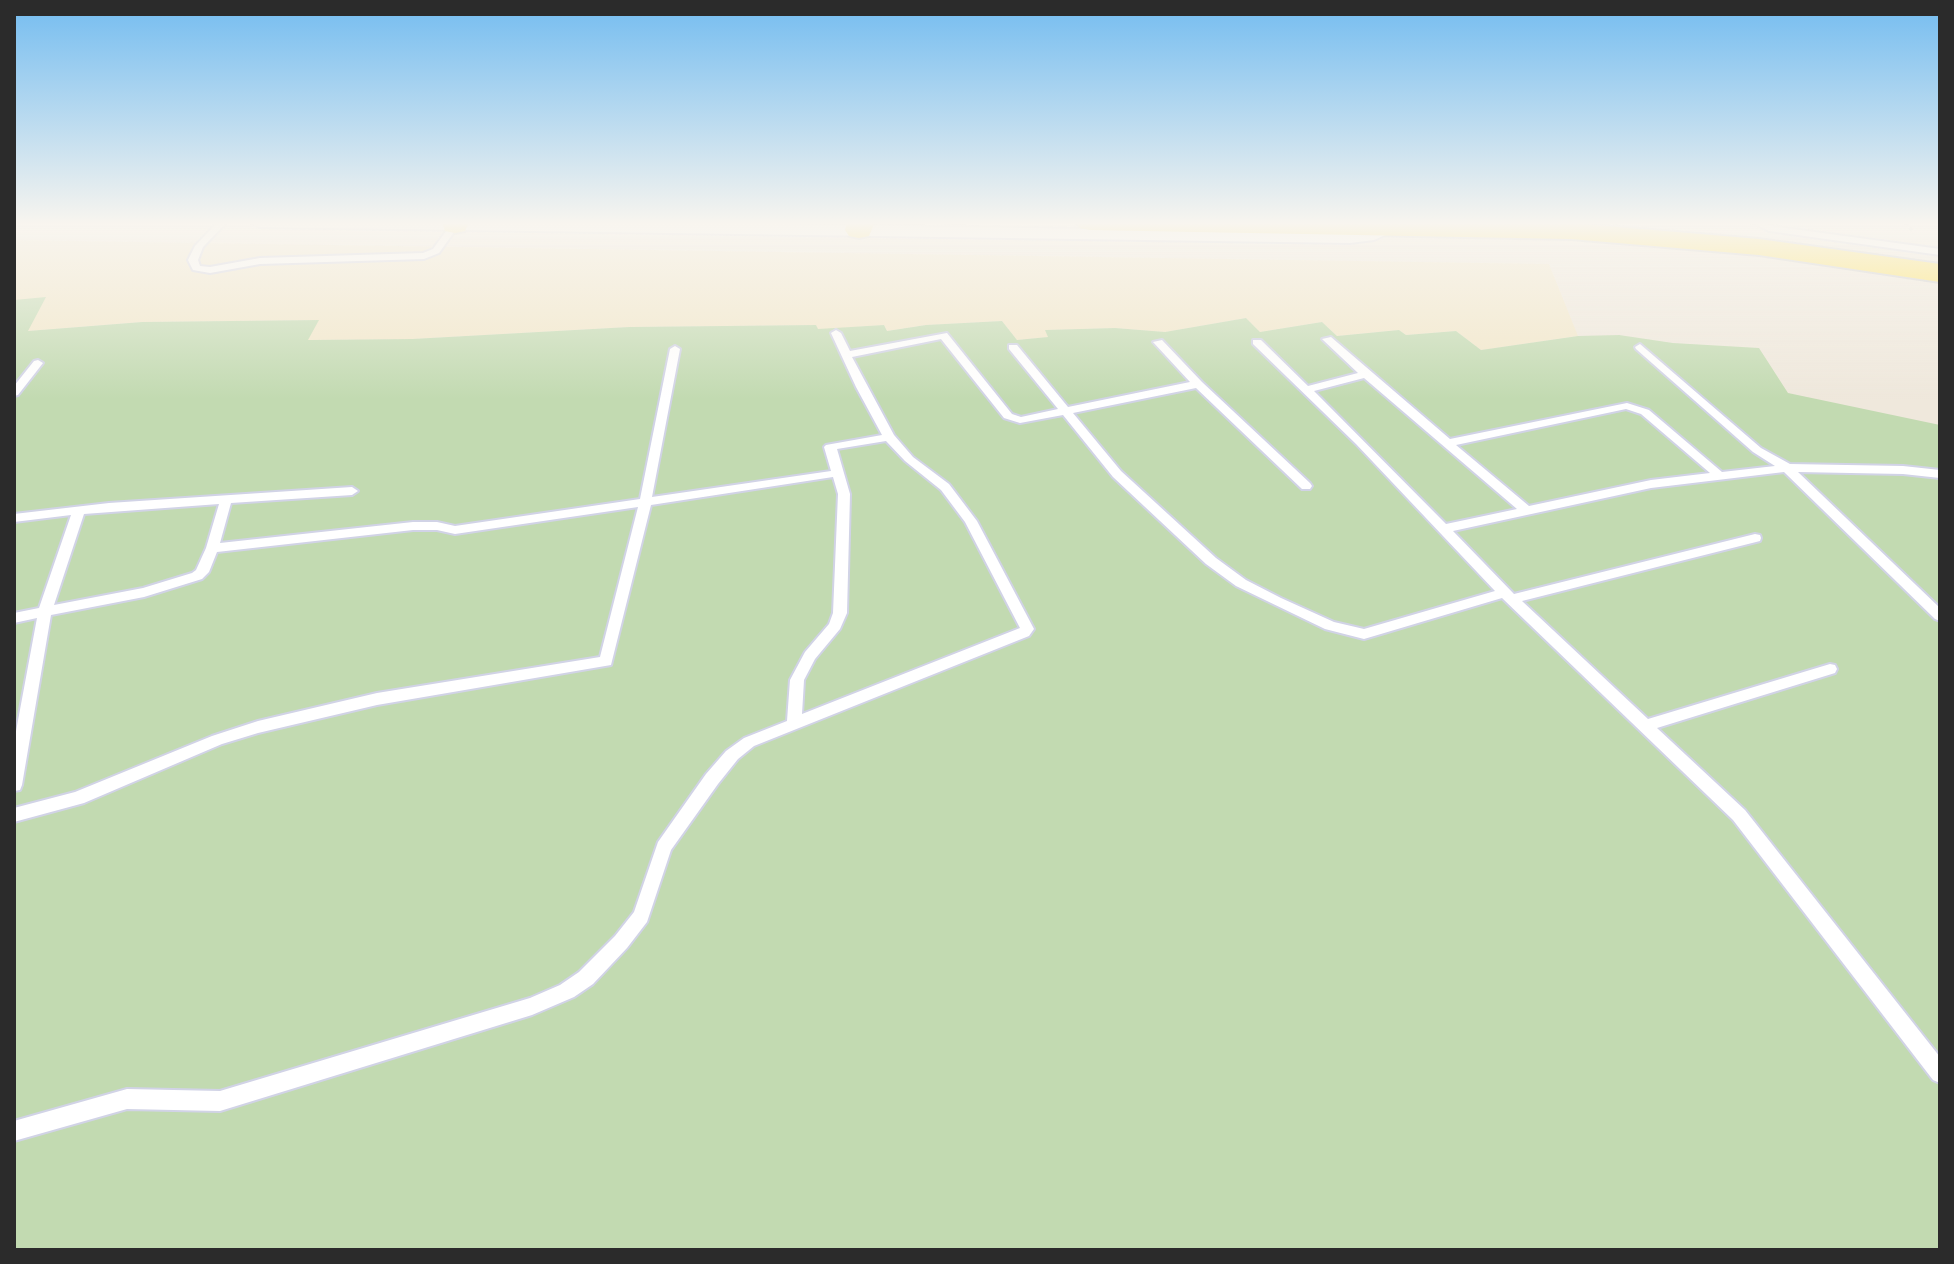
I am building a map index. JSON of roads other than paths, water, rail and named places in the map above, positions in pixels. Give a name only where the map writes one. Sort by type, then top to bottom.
[{"type":"lane","points":[[14,1131],[127,1099],[220,1101],[532,1006],[567,991],[604,960],[641,916],[664,847],[732,755],[749,742],[1027,629],[963,509],[945,487],[909,459],[889,437],[836,333]]},
{"type":"lane","points":[[846,355],[943,335],[1008,416],[1020,420],[1198,384]]},
{"type":"lane","points":[[1327,339],[1528,512]]},
{"type":"lane","points":[[1158,342],[1306,486]]},
{"type":"lane","points":[[1257,342],[1308,389],[1508,596],[1746,823],[1940,1073]]},
{"type":"lane","points":[[1013,347],[1117,474],[1211,561],[1241,583],[1330,626],[1364,634],[1508,596],[1755,538]]},
{"type":"lane","points":[[1640,347],[1757,450],[1787,468],[1940,616]]},
{"type":"lane","points":[[14,815],[92,793],[217,740],[258,727],[391,696],[606,661],[645,503],[675,349]]},
{"type":"lane","points":[[14,393],[38,363]]},
{"type":"lane","points":[[1308,389],[1366,374]]},
{"type":"lane","points":[[1448,443],[1627,406],[1645,412],[1720,476]]},
{"type":"lane","points":[[794,724],[797,680],[810,656],[835,626],[840,613],[844,494],[830,447],[889,437]]},
{"type":"lane","points":[[1443,529],[1651,484],[1787,468],[1903,470],[1940,474]]},
{"type":"lane","points":[[212,548],[413,526],[455,530],[839,473]]},
{"type":"lane","points":[[14,518],[352,491]]},
{"type":"lane","points":[[14,618],[188,580],[202,572],[226,500]]},
{"type":"lane","points":[[14,785],[45,612],[79,511]]},
{"type":"lane","points":[[1645,726],[1830,669]]}]
